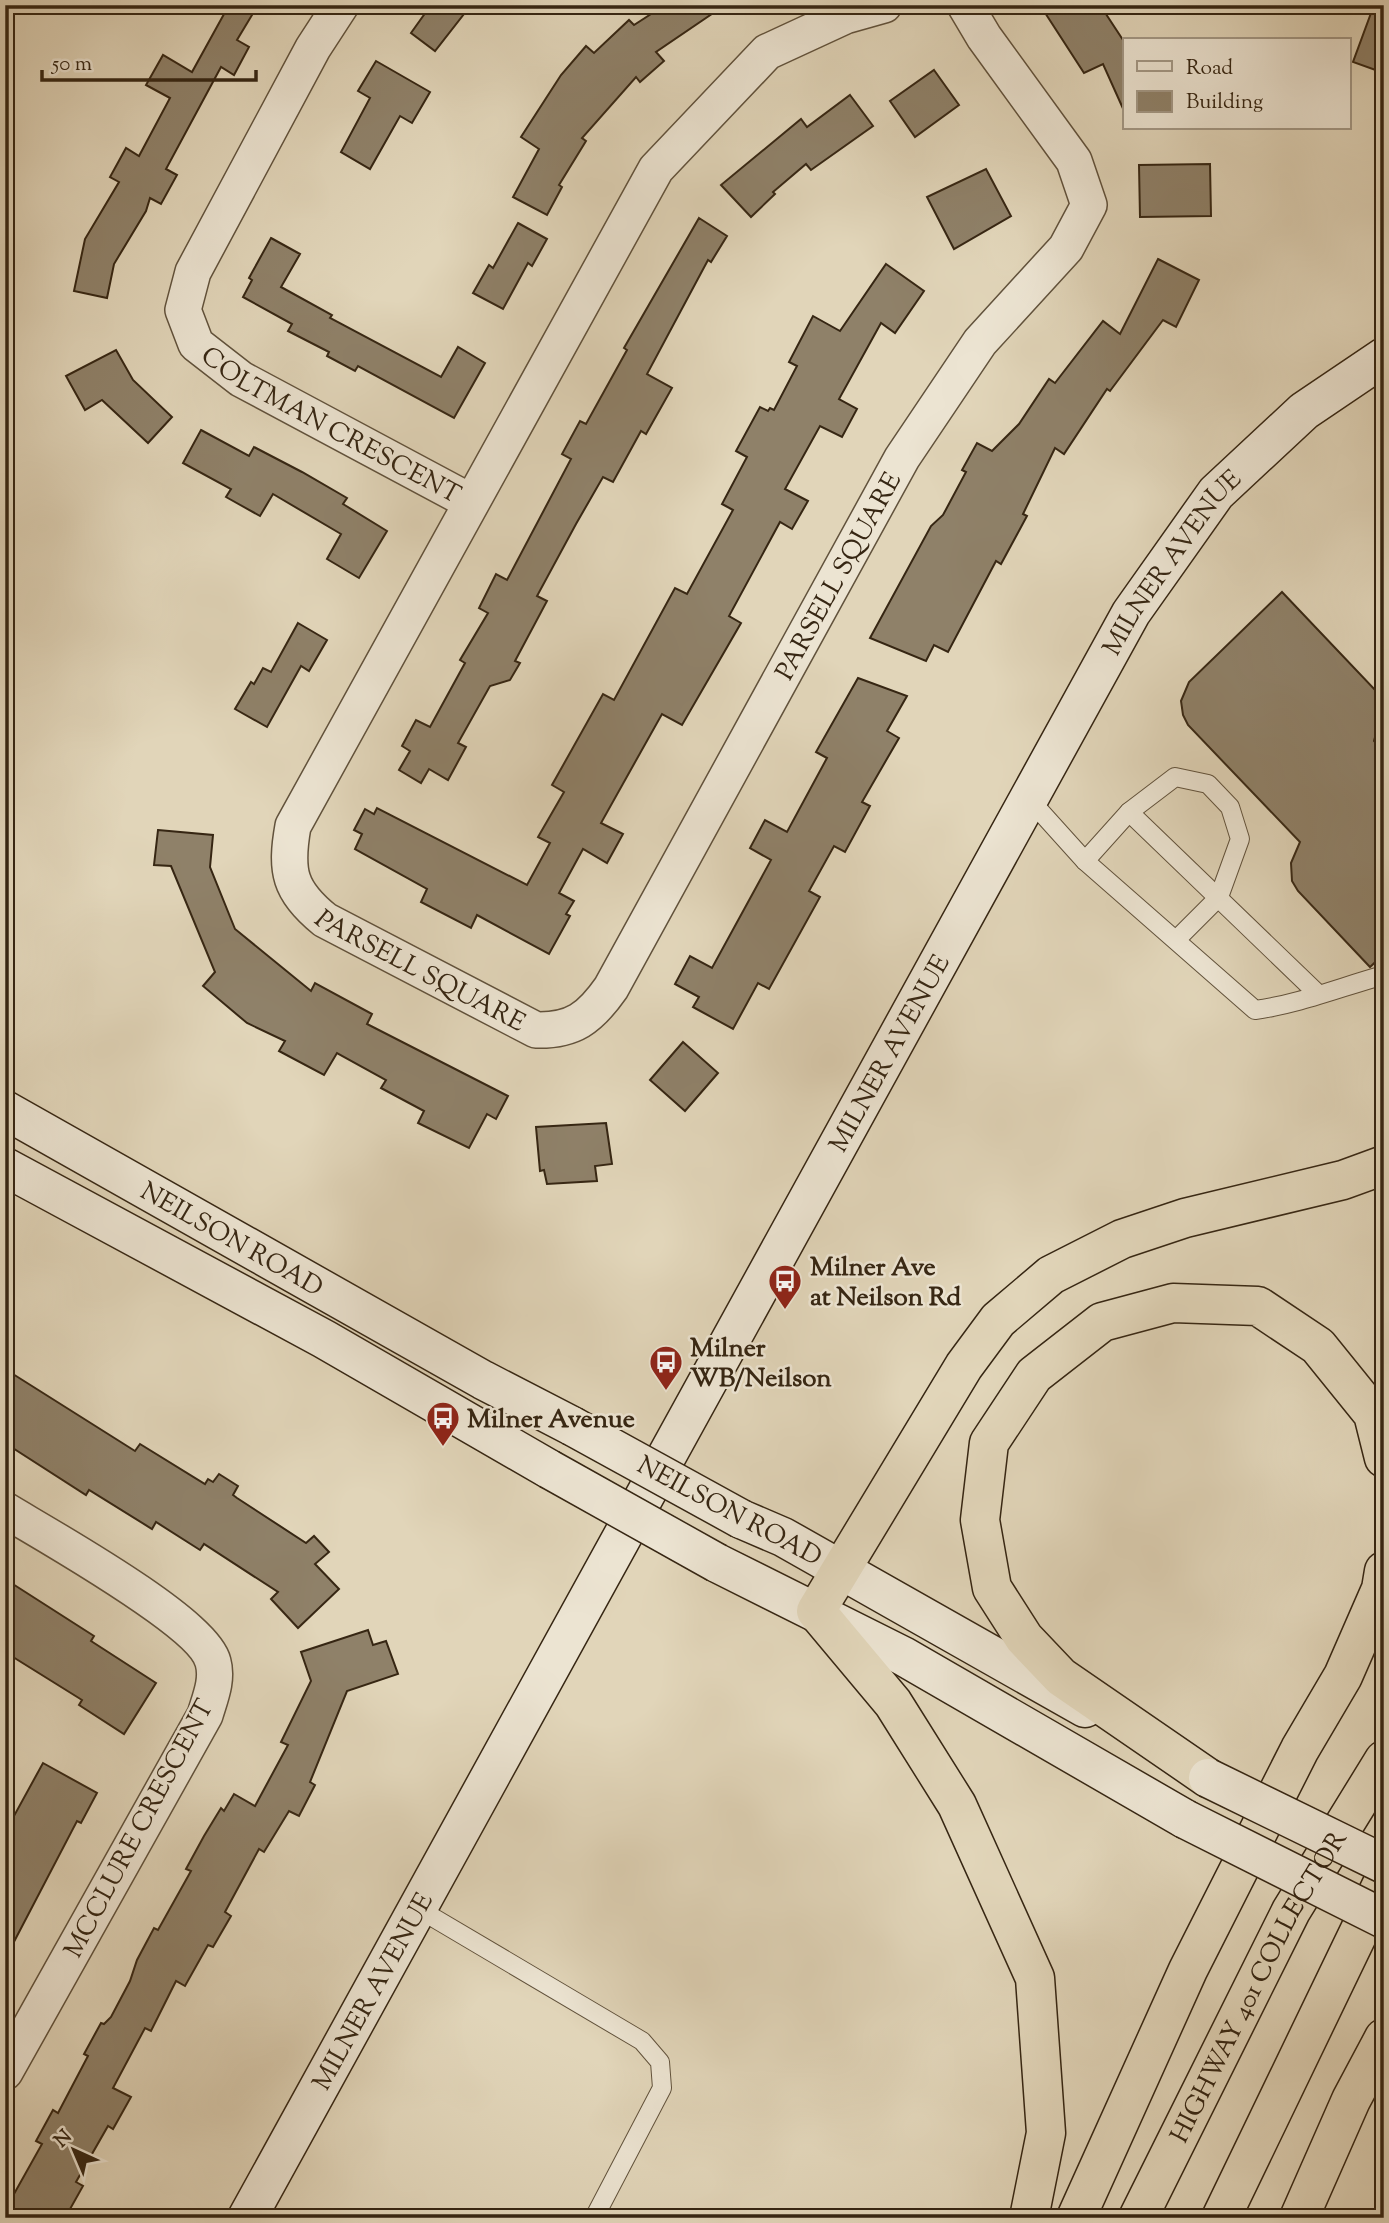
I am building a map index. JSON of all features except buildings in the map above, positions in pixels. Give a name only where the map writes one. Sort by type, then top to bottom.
[{"type":"highway","points":[[1029,2218],[1046,2133],[1035,1978],[957,1805],[893,1703],[816,1611],[964,1366],[998,1320],[1051,1275],[1122,1239],[1185,1218],[1343,1180],[1384,1165]]},
{"type":"highway","points":[[1208,1778],[1061,1677],[1024,1638],[992,1588],[980,1520],[989,1443],[1034,1375],[1102,1322],[1173,1303],[1197,1303],[1258,1306],[1318,1346],[1373,1414],[1384,1458]]},
{"type":"highway","points":[[1076,2218],[1188,1970],[1300,1749],[1343,1676],[1381,1589],[1384,1571]]},
{"type":"highway","name":"HIGHWAY 401 COLLECTOR","points":[[1138,2218],[1291,1911],[1384,1760]]},
{"type":"highway","points":[[1221,2218],[1384,1880]]},
{"type":"highway","points":[[1299,2218],[1351,2100],[1384,2038]]},
{"type":"main road","name":"MILNER AVENUE","points":[[247,2218],[1131,613],[1216,493],[1304,411],[1384,357]]},
{"type":"main road","name":"NEILSON ROAD","points":[[5,1110],[483,1380],[741,1519],[783,1537],[1208,1778],[1384,1864]]},
{"type":"main road","name":"NEILSON ROAD","points":[[5,1167],[324,1339],[718,1563],[903,1656],[1185,1819],[1384,1919]]},
{"type":"street","name":"COLTMAN CRESCENT","points":[[341,5],[313,48],[193,272],[183,310],[197,344],[241,379],[471,502]]},
{"type":"street","name":"PARSELL SQUARE","points":[[884,5],[845,16],[767,52],[656,169],[293,826],[289,848],[290,876],[302,901],[325,920],[536,1030],[560,1030],[589,1015],[611,988],[902,458],[980,342],[1066,248],[1089,205],[1074,161],[984,37],[965,5]]},
{"type":"street","name":"MCCLURE CRESCENT","points":[[5,1510],[132,1590],[193,1633],[207,1648],[216,1676],[205,1714],[5,2072]]},
{"type":"lane","points":[[1085,861],[1129,812],[1175,777],[1208,784],[1230,807],[1240,839],[1219,897],[1176,940]]},
{"type":"lane","points":[[1030,800],[1085,861],[1255,1010],[1291,1005],[1318,994],[1384,975]]},
{"type":"lane","points":[[1129,812],[1318,994]]},
{"type":"lane","points":[[417,1908],[642,2041],[660,2062],[662,2088],[594,2218]]},
{"type":"place","name":"Milner Ave at Neilson Rd","points":[[785,1311]]},
{"type":"place","name":"Milner WB/Neilson","points":[[666,1392]]},
{"type":"place","name":"Milner Avenue","points":[[443,1448]]}]
